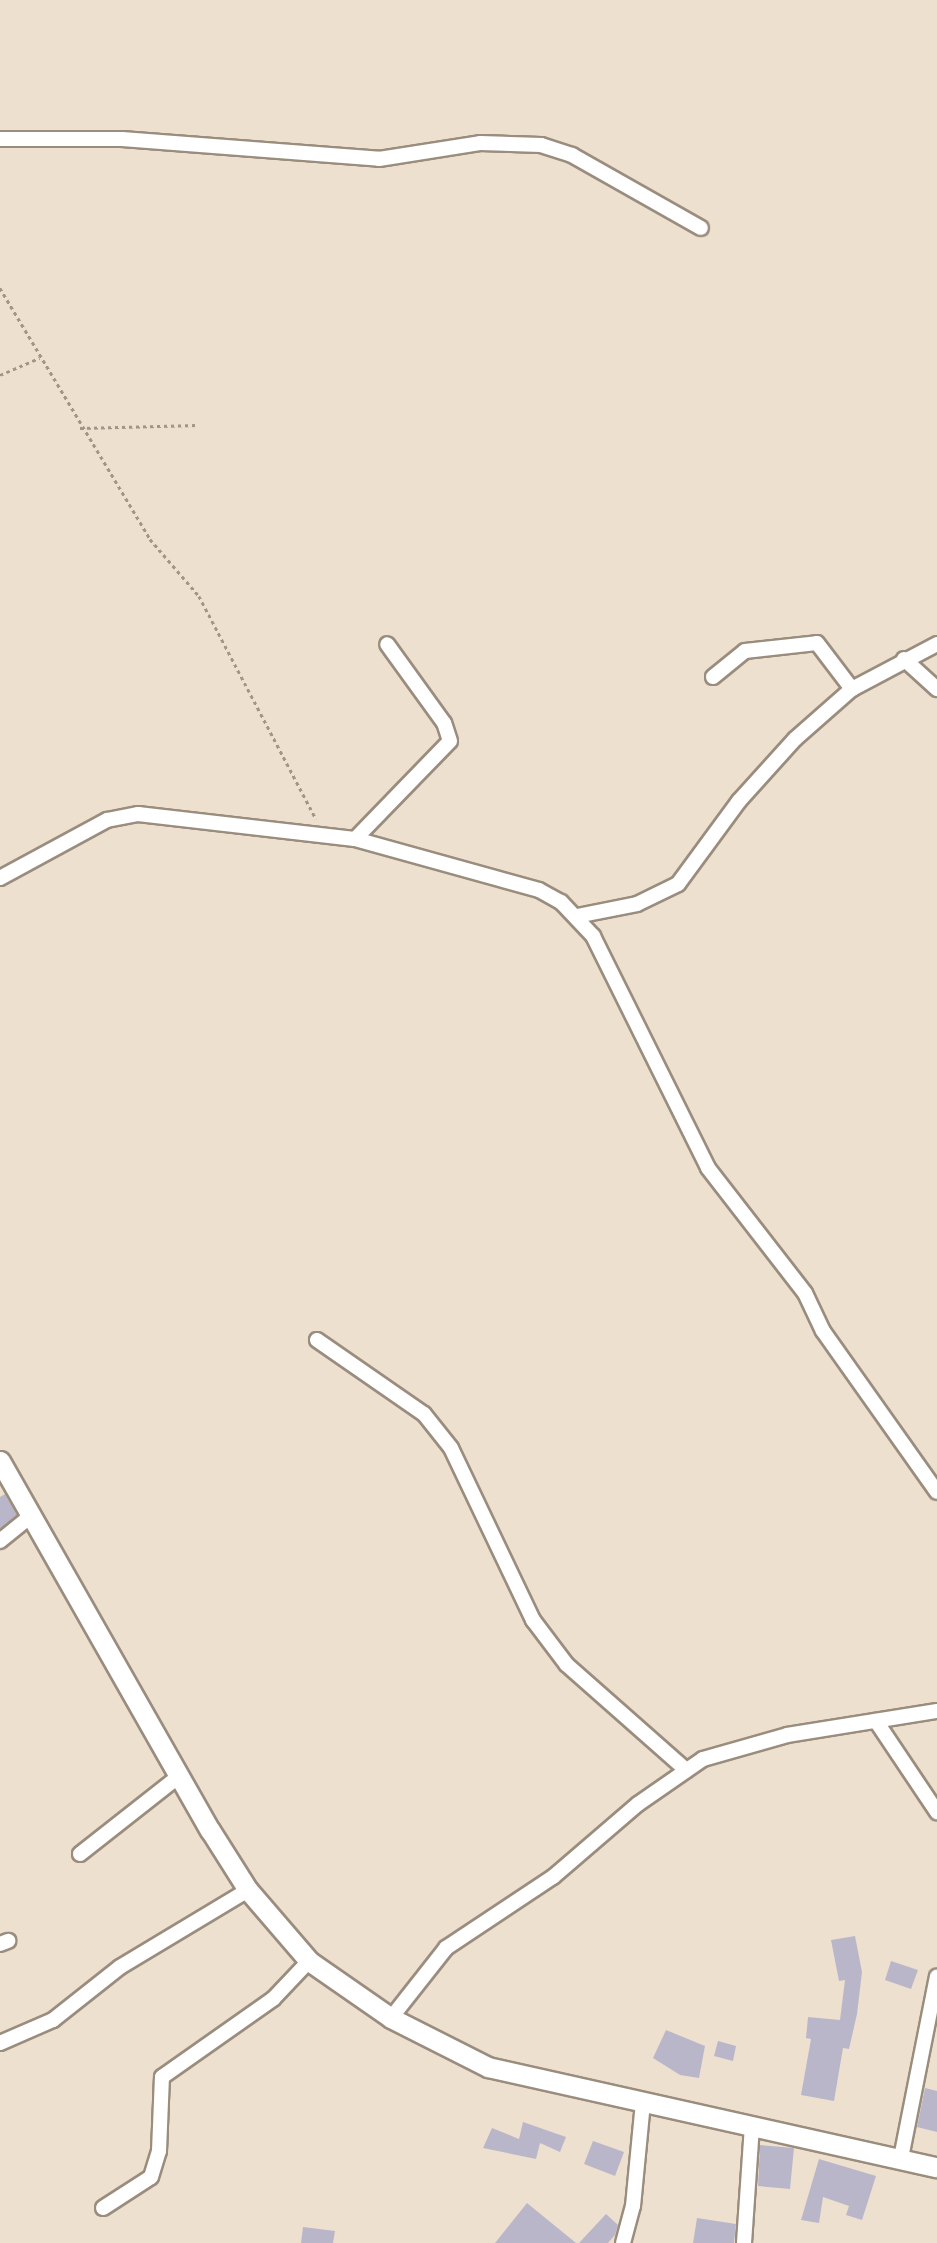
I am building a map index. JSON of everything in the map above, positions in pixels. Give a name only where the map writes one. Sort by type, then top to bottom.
[{"type":"street","points":[[0,139],[121,138],[379,159],[480,143],[541,145],[572,155],[701,229]]},
{"type":"street","points":[[713,677],[745,651],[811,643],[827,652],[852,689]]},
{"type":"street","points":[[355,839],[450,741],[444,723],[387,644]]},
{"type":"street","points":[[577,916],[637,904],[678,884],[739,801],[795,739],[852,689],[904,659],[937,644]]},
{"type":"street","points":[[904,659],[937,689]]},
{"type":"street","points":[[0,878],[107,820],[138,814],[355,839],[539,890],[577,916],[593,936],[708,1168],[805,1293],[823,1331],[937,1492]]},
{"type":"street","points":[[317,1340],[424,1414],[452,1448],[533,1620],[567,1665],[685,1770]]},
{"type":"street","points":[[0,1461],[178,1777],[248,1890],[309,1961],[391,2018],[488,2067],[937,2167]]},
{"type":"street","points":[[0,1541],[32,1515]]},
{"type":"street","points":[[391,2018],[446,1948],[553,1877],[685,1770],[732,1748],[937,1711]]},
{"type":"street","points":[[876,1721],[937,1812]]},
{"type":"street","points":[[79,1854],[178,1777]]},
{"type":"street","points":[[0,2043],[52,2020],[120,1967],[248,1890]]},
{"type":"street","points":[[103,2208],[151,2177],[159,2151],[162,2077],[264,2006],[309,1961]]},
{"type":"street","points":[[901,2158],[937,1977]]},
{"type":"street","points":[[623,2243],[633,2206],[643,2102]]},
{"type":"street","points":[[744,2243],[752,2126]]},
{"type":"path","points":[[0,288],[79,428],[150,539],[199,596],[323,834]]},
{"type":"path","points":[[0,375],[40,358]]},
{"type":"path","points":[[79,428],[198,425]]},
{"type":"building","points":[[5,1494],[17,1515],[0,1529],[0,1497]]},
{"type":"building","points":[[855,1936],[862,1972],[857,2014],[849,2049],[843,2048],[834,2101],[801,2095],[811,2039],[806,2038],[808,2017],[840,2020],[845,1980],[839,1981],[831,1940]]},
{"type":"building","points":[[891,1961],[918,1970],[911,1989],[885,1980]]},
{"type":"building","points":[[666,2030],[705,2046],[699,2078],[680,2075],[653,2058]]},
{"type":"building","points":[[718,2041],[736,2046],[733,2061],[714,2056]]},
{"type":"building","points":[[925,2088],[937,2091],[937,2132],[917,2127]]},
{"type":"building","points":[[523,2122],[566,2137],[560,2152],[540,2143],[536,2159],[483,2148],[492,2128],[519,2139]]},
{"type":"building","points":[[593,2141],[624,2152],[615,2176],[584,2164]]},
{"type":"building","points":[[760,2145],[794,2148],[790,2189],[758,2186]]},
{"type":"building","points":[[819,2159],[876,2176],[862,2220],[846,2215],[849,2206],[823,2197],[819,2223],[801,2220]]},
{"type":"building","points":[[527,2203],[576,2243],[495,2243]]},
{"type":"building","points":[[606,2214],[618,2225],[615,2235],[608,2243],[579,2243]]},
{"type":"building","points":[[697,2218],[736,2224],[734,2243],[693,2243]]},
{"type":"building","points":[[303,2227],[335,2231],[333,2243],[301,2243]]}]
